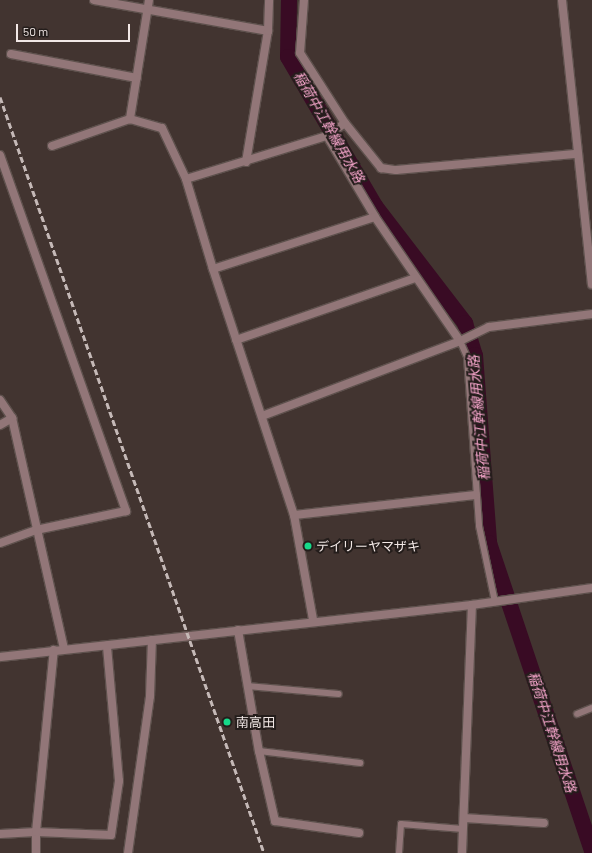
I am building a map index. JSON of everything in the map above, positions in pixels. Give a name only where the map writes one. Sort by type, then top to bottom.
[{"type":"street","points":[[94,0],[268,31]]},
{"type":"street","points":[[130,119],[149,0]]},
{"type":"street","points":[[246,162],[268,31],[269,0]]},
{"type":"street","points":[[304,0],[300,53],[345,123],[381,168],[396,170],[577,154]]},
{"type":"street","points":[[562,0],[577,154],[590,217],[592,284]]},
{"type":"street","points":[[11,54],[137,78]]},
{"type":"street","points":[[52,146],[130,119],[162,128],[186,179],[213,269],[294,515],[314,620]]},
{"type":"street","points":[[186,179],[246,162],[327,136],[345,123]]},
{"type":"street","points":[[327,136],[375,217],[415,278],[460,341]]},
{"type":"street","points":[[0,155],[126,511],[36,530],[0,543]]},
{"type":"street","points":[[213,269],[375,217]]},
{"type":"street","points":[[236,340],[415,278]]},
{"type":"street","points":[[262,416],[460,341],[489,327],[592,314]]},
{"type":"street","points":[[0,400],[12,418],[64,649]]},
{"type":"street","points":[[0,425],[12,418]]},
{"type":"street","points":[[294,515],[476,495]]},
{"type":"street","points":[[0,657],[54,650],[107,646],[314,620],[472,605],[592,588]]},
{"type":"street","points":[[462,853],[472,605]]},
{"type":"street","points":[[238,630],[259,752],[274,821],[359,833]]},
{"type":"street","points":[[128,853],[150,696],[152,640]]},
{"type":"street","points":[[0,834],[36,832],[111,835],[119,781],[107,646]]},
{"type":"street","points":[[36,853],[36,832],[54,650]]},
{"type":"street","points":[[464,818],[544,823]]},
{"type":"lane","points":[[460,341],[467,357],[479,526],[495,602]]},
{"type":"lane","points":[[247,686],[340,694]]},
{"type":"lane","points":[[577,714],[592,708]]},
{"type":"lane","points":[[259,752],[360,763]]},
{"type":"lane","points":[[399,853],[401,824],[463,829]]},
{"type":"waterway","name":"稲荷中江幹線用水路","points":[[289,0],[288,57],[375,206],[465,323],[475,355],[489,543],[592,851]]},
{"type":"railway","points":[[0,97],[264,853]]},
{"type":"place","name":"デイリーヤマザキ","points":[[308,546]]},
{"type":"place","name":"南高田","points":[[227,722]]}]
